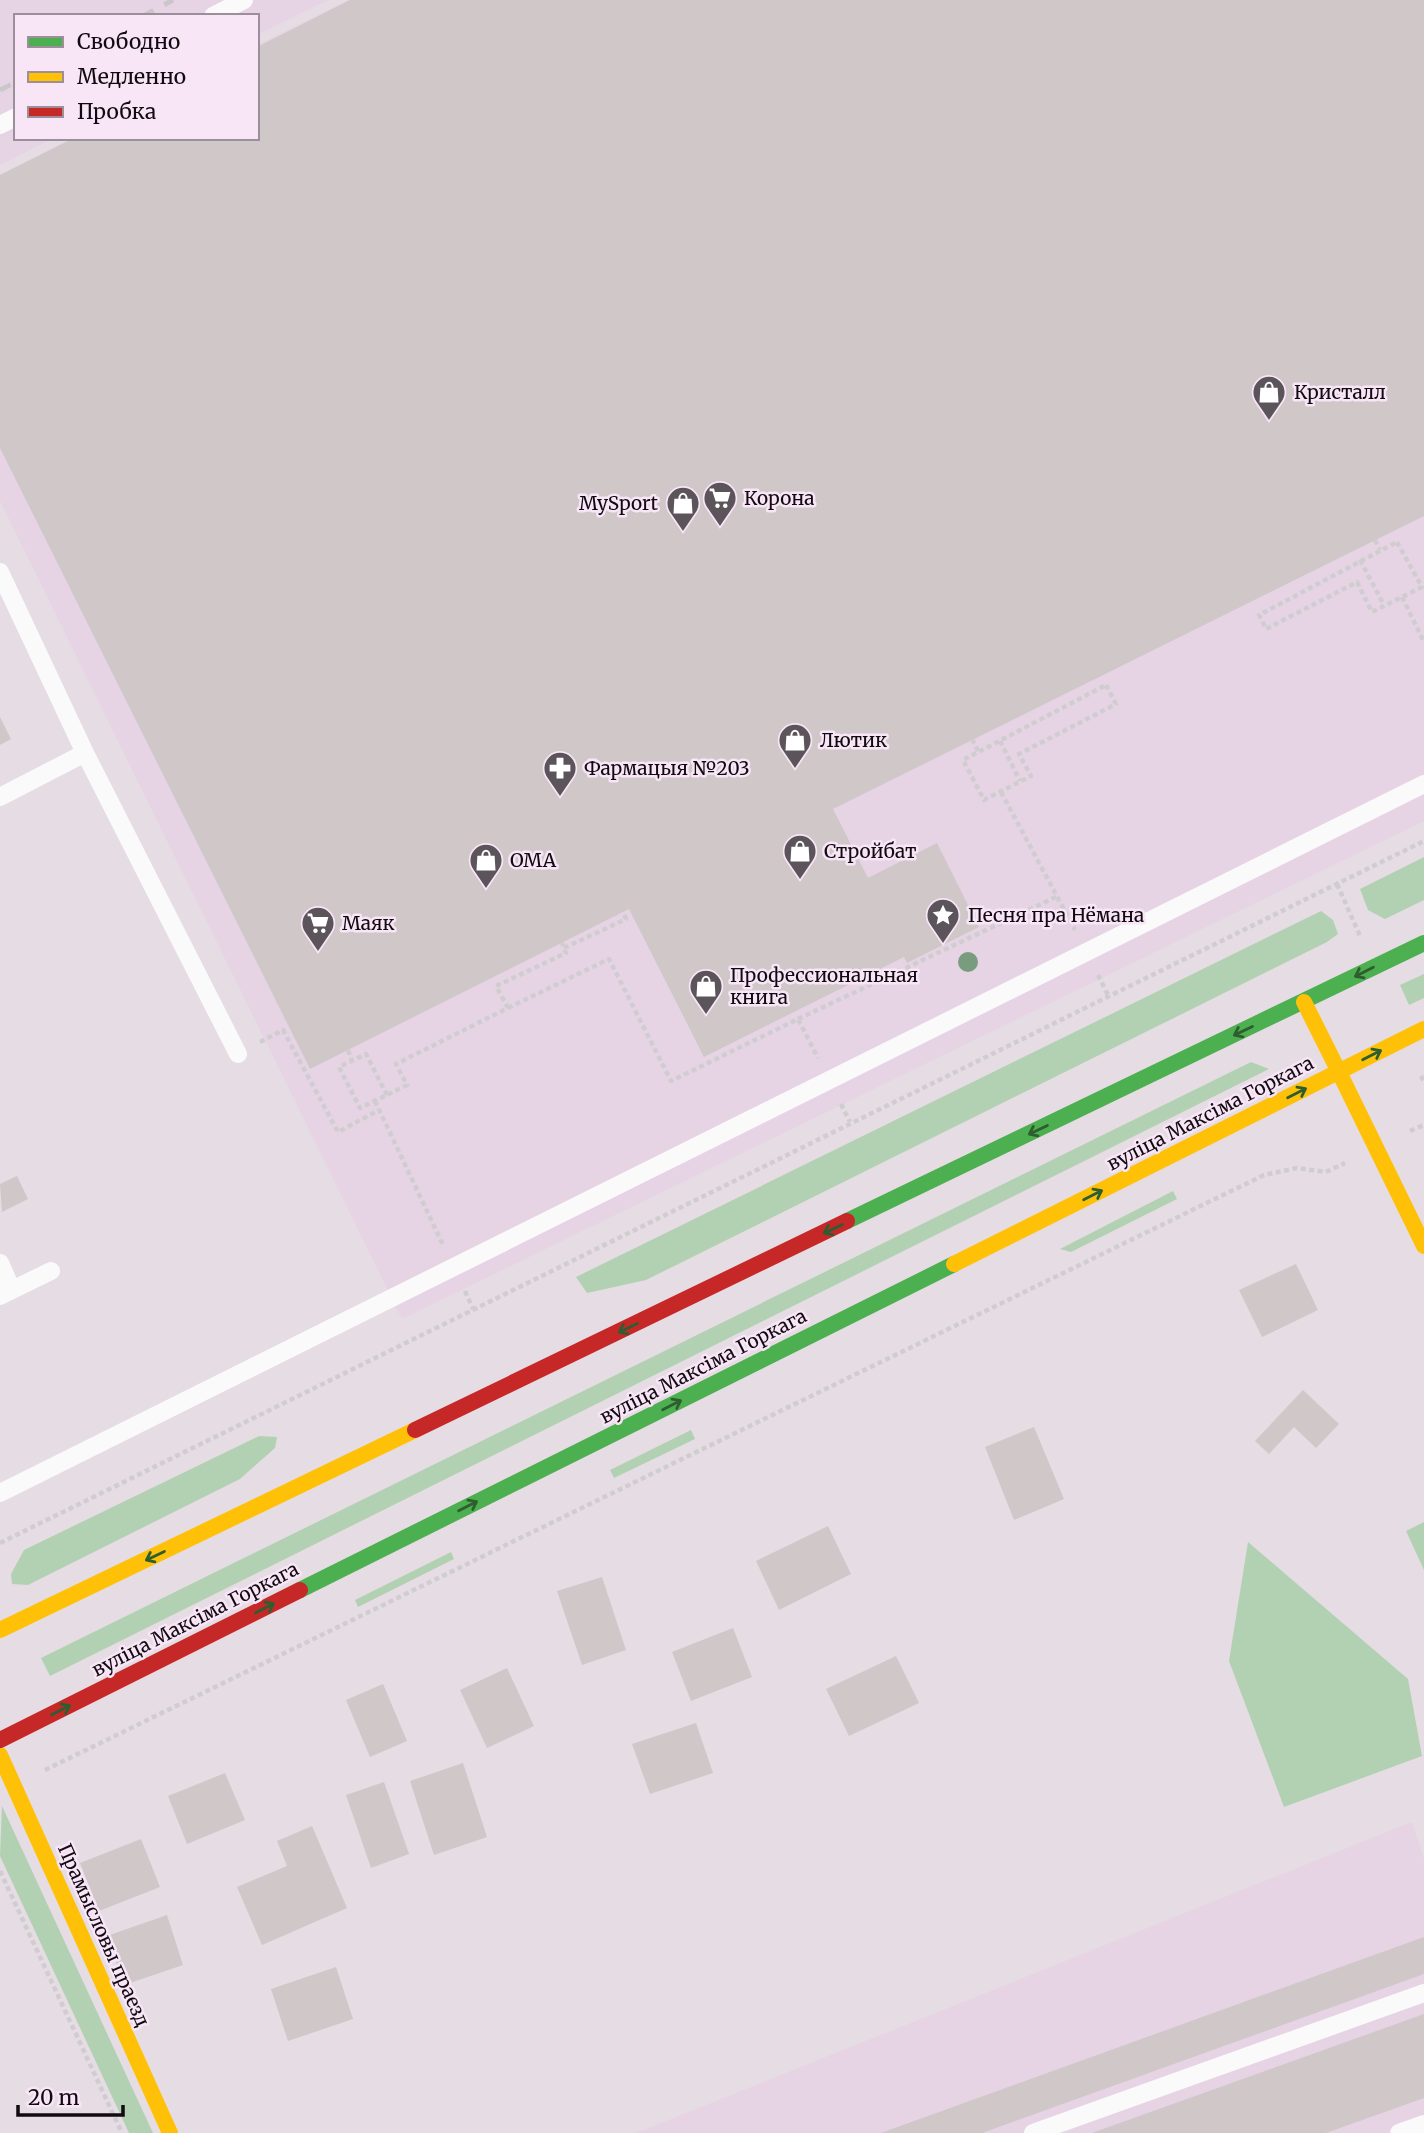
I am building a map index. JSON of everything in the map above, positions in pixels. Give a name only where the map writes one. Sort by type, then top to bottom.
[{"type":"main road","points":[[0,1630],[1424,943]]},
{"type":"main road","points":[[1304,1002],[1424,1246]]},
{"type":"main road","name":"вуліца Максіма Горкага","points":[[0,1740],[1424,1029]]},
{"type":"main road","name":"Прамысловы праезд","points":[[0,1755],[170,2133]]},
{"type":"lane","points":[[217,14],[244,0]]},
{"type":"lane","points":[[0,572],[85,753],[238,1054]]},
{"type":"lane","points":[[0,797],[85,753]]},
{"type":"lane","points":[[0,1493],[1424,784]]},
{"type":"lane","points":[[0,1263],[6,1293],[51,1271]]},
{"type":"lane","points":[[1033,2133],[1424,1993]]},
{"type":"lane","points":[[1399,2133],[1424,2124]]},
{"type":"path","points":[[1375,540],[1380,550]]},
{"type":"path","points":[[1397,542],[1422,587],[1372,612],[1357,582],[1266,629],[1259,615],[1360,560],[1397,542]]},
{"type":"path","points":[[1360,560],[1384,605]]},
{"type":"path","points":[[1402,597],[1424,642]]},
{"type":"path","points":[[1106,685],[1116,704],[1019,754],[1031,776],[984,800],[963,760],[978,751],[1106,685]]},
{"type":"path","points":[[972,739],[978,751]]},
{"type":"path","points":[[1000,741],[1020,781]]},
{"type":"path","points":[[387,1095],[366,1054],[339,1067],[360,1108],[375,1101],[387,1095],[407,1085],[396,1064],[609,959],[671,1081],[1058,895],[1001,792]]},
{"type":"path","points":[[0,1543],[1424,841]]},
{"type":"path","points":[[1336,884],[1363,943]]},
{"type":"path","points":[[508,1008],[496,986],[566,953],[563,946],[626,919],[623,912]]},
{"type":"path","points":[[799,1019],[850,1122]]},
{"type":"path","points":[[238,1054],[283,1030],[338,1132],[379,1110]]},
{"type":"path","points":[[348,1050],[352,1061]]},
{"type":"path","points":[[375,1101],[473,1309]]},
{"type":"path","points":[[1410,1131],[1424,1125]]},
{"type":"path","points":[[61,1762],[1264,1175],[1297,1168],[1326,1172]]},
{"type":"path","points":[[0,1871],[122,2133]]},
{"type":"shaded area","points":[[0,0],[328,0],[259,34],[259,14],[14,14],[14,140],[49,140],[0,165]]},
{"type":"shaded area","name":"Корона","points":[[348,0],[1424,0],[1424,821],[402,1319],[0,501],[0,175],[68,140],[259,140],[259,44]]},
{"type":"shaded area","points":[[1412,1822],[1424,1859],[1424,2133],[636,2133]]},
{"type":"green space","points":[[1424,857],[1424,900],[1385,919],[1368,910],[1360,889]]},
{"type":"green space","points":[[1321,911],[1333,920],[1338,934],[1327,942],[646,1280],[587,1293],[576,1277]]},
{"type":"green space","points":[[1424,974],[1424,998],[1409,1005],[1400,985]]},
{"type":"green space","points":[[1251,1062],[1269,1069],[50,1676],[41,1658]]},
{"type":"green space","points":[[1173,1191],[1177,1199],[1071,1252],[1060,1249]]},
{"type":"green space","points":[[691,1430],[695,1439],[614,1478],[610,1470]]},
{"type":"green space","points":[[259,1436],[277,1437],[275,1448],[240,1479],[28,1585],[12,1584],[11,1574],[24,1550]]},
{"type":"green space","points":[[1424,1522],[1424,1570],[1406,1531]]},
{"type":"green space","points":[[1248,1542],[1408,1679],[1422,1756],[1284,1807],[1229,1661]]},
{"type":"green space","points":[[451,1552],[454,1559],[358,1607],[355,1600]]},
{"type":"green space","points":[[2,1806],[153,2133],[129,2133],[0,1856]]},
{"type":"building","name":"Корона","points":[[350,0],[1424,0],[1424,516],[833,809],[868,878],[937,843],[979,927],[907,963],[904,957],[704,1057],[629,909],[310,1069],[0,448],[0,175],[70,140],[259,140],[259,46]]},
{"type":"building","points":[[0,717],[11,739],[0,745]]},
{"type":"building","points":[[17,1176],[28,1199],[2,1212],[0,1184]]},
{"type":"building","points":[[1296,1264],[1318,1310],[1262,1337],[1239,1290]]},
{"type":"building","points":[[1303,1390],[1339,1424],[1316,1448],[1294,1427],[1269,1454],[1255,1441]]},
{"type":"building","points":[[1034,1427],[1064,1499],[1014,1520],[985,1447]]},
{"type":"building","points":[[828,1526],[851,1574],[779,1610],[756,1561]]},
{"type":"building","points":[[602,1577],[626,1650],[582,1665],[557,1591]]},
{"type":"building","points":[[733,1628],[752,1677],[691,1701],[672,1652]]},
{"type":"building","points":[[896,1656],[919,1703],[849,1736],[826,1689]]},
{"type":"building","points":[[507,1668],[534,1726],[487,1748],[460,1690]]},
{"type":"building","points":[[383,1684],[407,1741],[370,1757],[346,1700]]},
{"type":"building","points":[[696,1723],[713,1773],[650,1794],[632,1744]]},
{"type":"building","points":[[463,1763],[487,1837],[434,1855],[410,1781]]},
{"type":"building","points":[[225,1773],[245,1820],[187,1844],[168,1796]]},
{"type":"building","points":[[384,1782],[409,1854],[371,1868],[346,1795]]},
{"type":"building","points":[[312,1826],[347,1908],[262,1945],[237,1887],[287,1866],[277,1841]]},
{"type":"building","points":[[141,1839],[160,1887],[99,1911],[80,1863]]},
{"type":"building","points":[[167,1915],[183,1965],[124,1985],[107,1936]]},
{"type":"building","points":[[1424,1937],[1424,1974],[982,2133],[881,2133]]},
{"type":"building","points":[[336,1967],[353,2019],[288,2041],[271,1989]]},
{"type":"building","points":[[1424,2014],[1424,2098],[1326,2133],[1092,2133]]},
{"type":"railway","points":[[147,14],[173,0]]},
{"type":"railway","points":[[0,90],[14,83]]},
{"type":"traffic: fast","points":[[847,1221],[1424,943]]},
{"type":"traffic: fast","points":[[300,1590],[954,1264]]},
{"type":"traffic: slow","points":[[1304,1002],[1339,1072]]},
{"type":"traffic: slow","points":[[954,1264],[1424,1029]]},
{"type":"traffic: slow","points":[[1339,1072],[1424,1246]]},
{"type":"traffic: slow","points":[[0,1630],[415,1430]]},
{"type":"traffic: slow","points":[[0,1755],[170,2133]]},
{"type":"traffic: jam","points":[[415,1430],[847,1221]]},
{"type":"traffic: jam","points":[[0,1740],[300,1590]]},
{"type":"place","name":"Кристалл","points":[[1269,422]]},
{"type":"place","name":"Корона","points":[[720,528]]},
{"type":"place","name":"MySport","points":[[683,533]]},
{"type":"place","name":"Лютик","points":[[795,770]]},
{"type":"place","name":"Фармацыя №203","points":[[560,798]]},
{"type":"place","name":"Стройбат","points":[[800,881]]},
{"type":"place","name":"ОМА","points":[[486,890]]},
{"type":"place","name":"Песня пра Нёмана","points":[[943,945]]},
{"type":"place","name":"Маяк","points":[[318,953]]},
{"type":"place","name":"Профессиональная книга","points":[[706,1016]]}]
